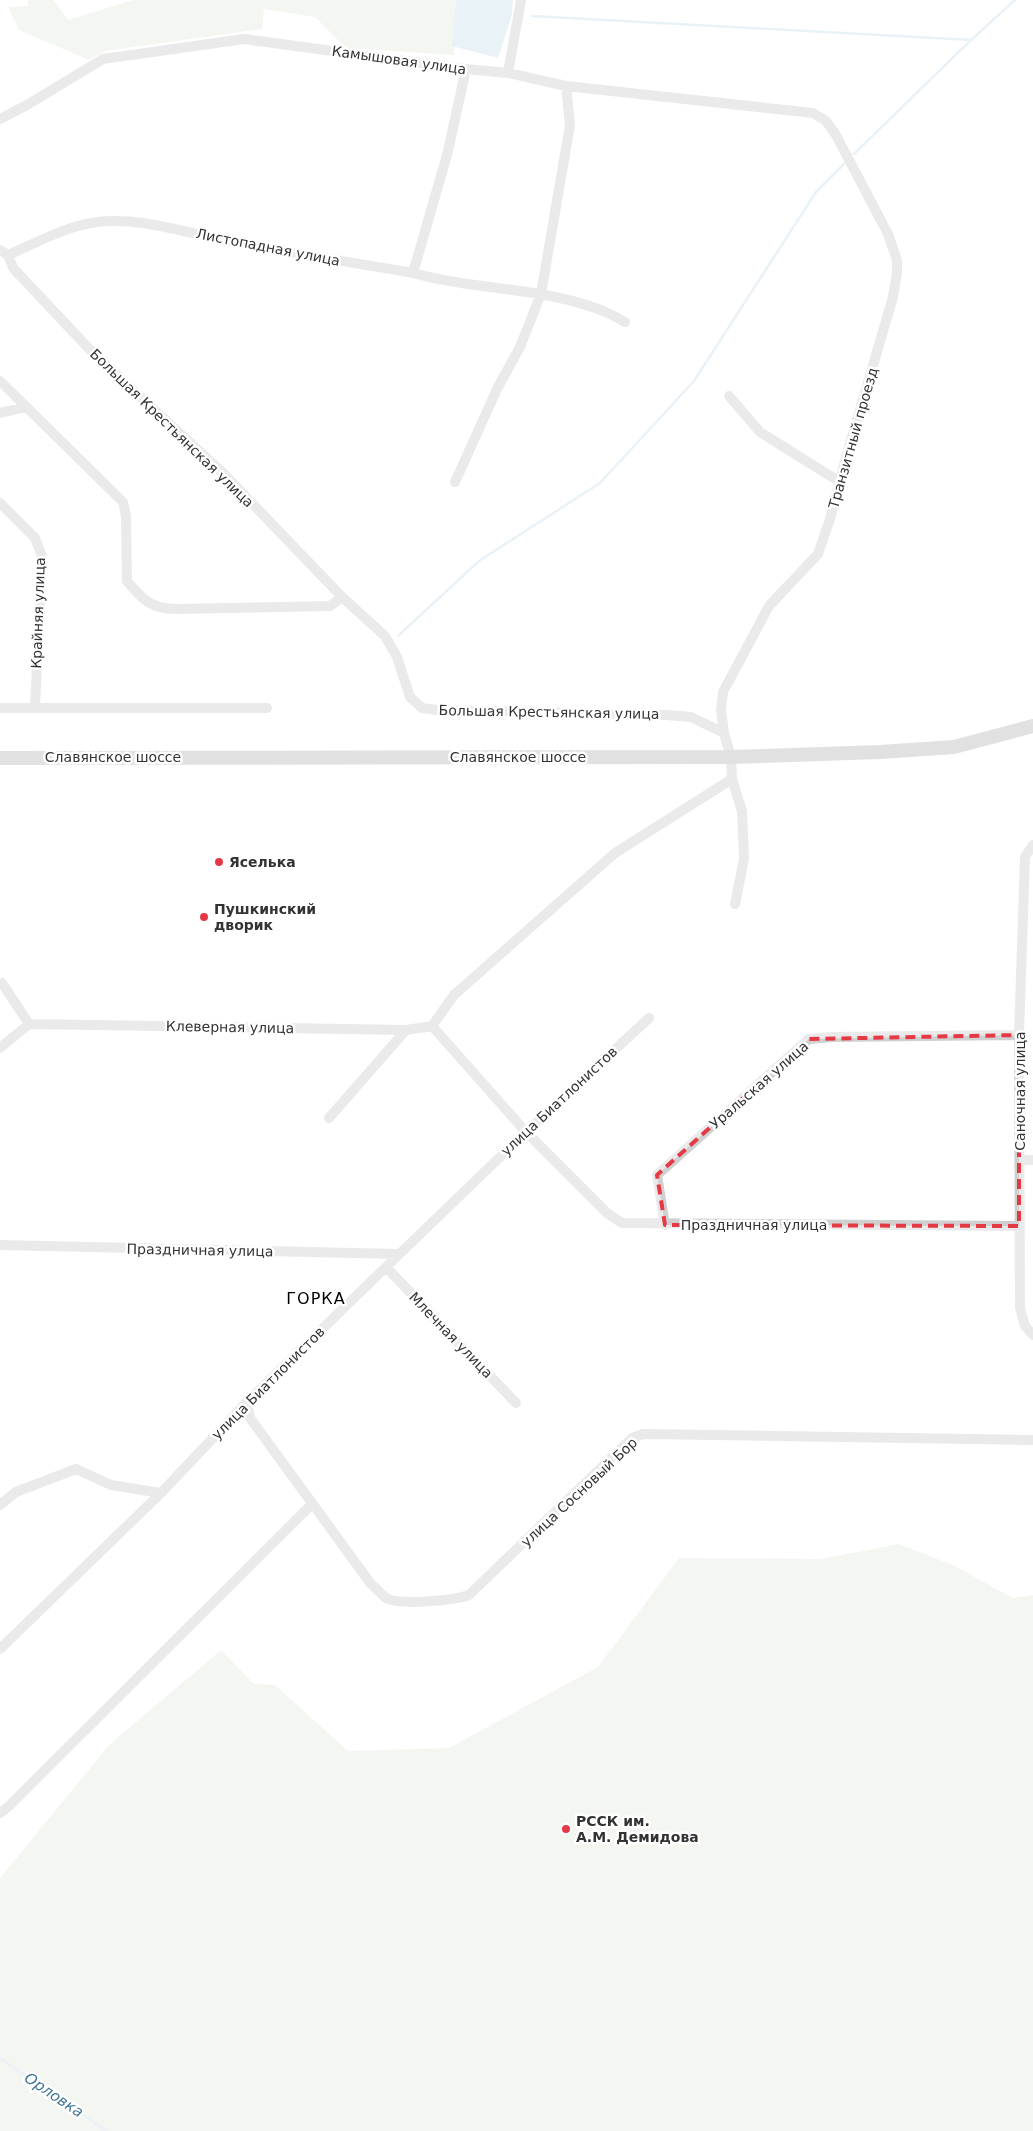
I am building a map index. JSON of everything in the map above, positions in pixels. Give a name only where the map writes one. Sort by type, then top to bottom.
[{"type":"main road","name":"Славянское шоссе","points":[[0,758],[731,757],[880,752],[954,747],[1033,726]]},
{"type":"street","points":[[508,73],[521,0]]},
{"type":"street","name":"Камышовая улица","points":[[0,119],[27,105],[102,59],[244,39],[508,73],[566,86],[814,113]]},
{"type":"street","points":[[414,273],[447,155],[466,69]]},
{"type":"street","points":[[455,482],[497,389],[520,347],[541,294],[570,125],[566,86]]},
{"type":"street","name":"Транзитный проезд","points":[[735,904],[744,859],[742,812],[732,779],[731,757],[724,733],[721,710],[723,692],[769,606],[818,554],[830,519],[893,297],[897,273],[897,260],[888,234],[836,135],[826,121],[814,113]]},
{"type":"street","name":"Листопадная улица","points":[[4,253],[94,222],[109,221],[168,226],[218,239],[414,273],[440,280],[541,294],[597,308],[626,322]]},
{"type":"street","name":"Большая Крестьянская улица","points":[[4,253],[13,268],[95,355],[223,473],[342,597],[385,636],[397,657],[410,697],[422,708],[691,717],[724,733]]},
{"type":"street","points":[[0,381],[123,502],[126,516],[127,581],[143,600],[162,609],[176,609],[330,606],[342,597]]},
{"type":"street","points":[[729,396],[760,432],[840,482]]},
{"type":"street","points":[[0,413],[26,407]]},
{"type":"street","name":"Крайняя улица","points":[[0,502],[35,538],[42,556],[35,708]]},
{"type":"street","points":[[0,708],[267,708]]},
{"type":"street","points":[[432,1026],[454,995],[615,853],[732,779]]},
{"type":"street","name":"Саночная улица","points":[[1033,845],[1026,857],[1028,950],[1019,1036],[1020,1308],[1025,1326],[1033,1335]]},
{"type":"street","points":[[0,1048],[28,1024],[2,983]]},
{"type":"street","name":"улица Биатлонистов","points":[[0,1649],[161,1493],[247,1402],[399,1254],[526,1132],[649,1018]]},
{"type":"street","name":"Клеверная улица","points":[[28,1024],[406,1030],[432,1026]]},
{"type":"street","name":"Праздничная улица","points":[[432,1026],[526,1132],[607,1213],[622,1223],[665,1225],[1019,1226]]},
{"type":"street","points":[[329,1118],[406,1030]]},
{"type":"street","name":"Уральская улица","points":[[665,1225],[657,1174],[809,1039],[832,1037],[1019,1036]]},
{"type":"street","points":[[1020,1160],[1033,1160]]},
{"type":"street","name":"Праздничная улица","points":[[0,1245],[399,1254]]},
{"type":"street","name":"Млечная улица","points":[[386,1267],[516,1403]]},
{"type":"street","name":"улица Сосновый Бор","points":[[247,1402],[250,1418],[371,1584],[386,1598],[394,1600],[443,1601],[469,1595],[632,1438],[643,1434],[1033,1440]]},
{"type":"street","points":[[0,1505],[16,1492],[76,1470],[111,1485],[161,1493]]},
{"type":"street","points":[[0,1812],[9,1806],[312,1504]]},
{"type":"highlighted area","points":[[1019,1035],[1019,1226],[665,1225],[657,1175],[809,1039]]},
{"type":"shaded area","points":[[28,0],[54,0],[68,20],[133,0],[457,0],[454,55],[346,48],[315,17],[264,9],[262,29],[105,51],[89,60],[19,30],[8,7],[28,6]]},
{"type":"shaded area","name":"РССК им. А.М. Демидова","points":[[899,1544],[953,1565],[1013,1598],[1033,1595],[1033,2131],[0,2131],[0,1878],[109,1745],[221,1650],[254,1684],[275,1685],[348,1751],[449,1748],[598,1667],[679,1558],[820,1559]]},
{"type":"water","points":[[456,0],[513,0],[512,14],[498,58],[452,46]]},
{"type":"waterway","points":[[854,154],[971,40],[1015,0]]},
{"type":"waterway","points":[[532,16],[971,40]]},
{"type":"waterway","points":[[398,636],[479,561],[600,483],[694,381],[816,192],[845,163]]},
{"type":"waterway","name":"Орловка","points":[[0,2058],[107,2131]]},
{"type":"place","name":"Яселька","points":[[219,862]]},
{"type":"place","name":"Пушкинский дворик","points":[[204,917]]},
{"type":"place","name":"РССК им. А.М. Демидова","points":[[566,1829]]},
{"type":"district","name":"ГОРКА","points":[[316,1298]]}]
